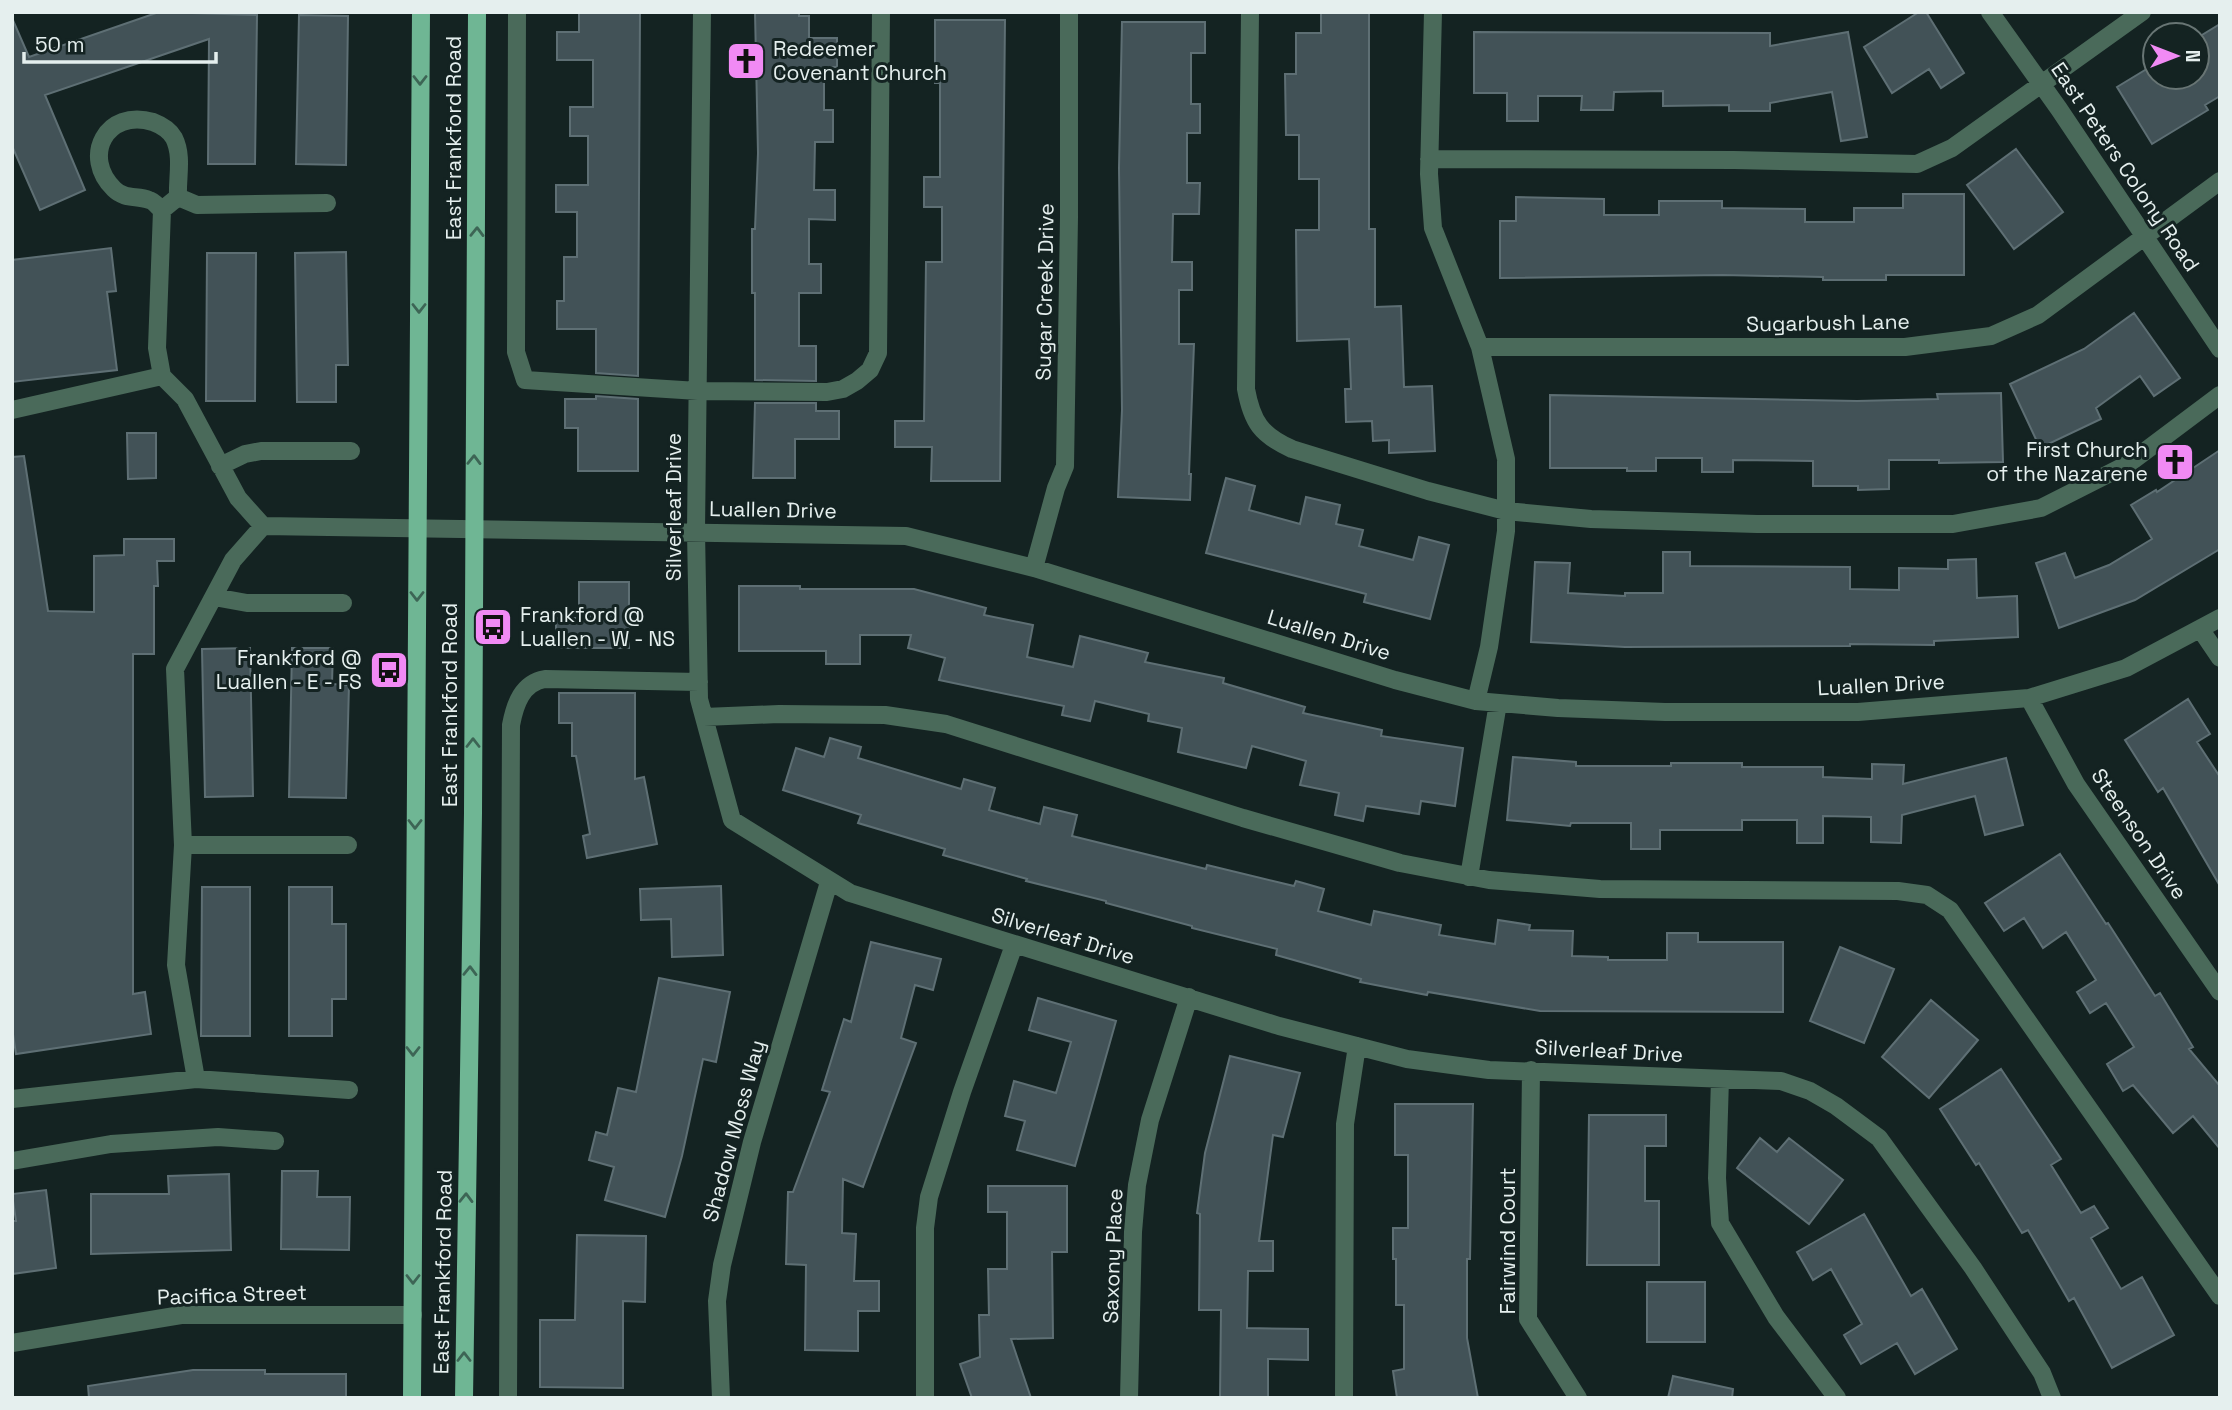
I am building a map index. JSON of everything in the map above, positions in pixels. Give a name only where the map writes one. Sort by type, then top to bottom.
[{"type":"main road","name":"East Frankford Road","points":[[411,1398],[421,12]]},
{"type":"main road","name":"East Frankford Road","points":[[464,1398],[473,813],[477,12]]},
{"type":"street","points":[[517,12],[516,352],[525,380],[698,391],[827,392],[843,390],[870,370],[878,353],[881,12]]},
{"type":"street","name":"Silverleaf Drive","points":[[702,12],[696,531],[699,699],[732,820],[850,893],[1279,1026],[1407,1059],[1489,1070],[1780,1081],[1810,1091],[1836,1106],[1879,1138],[1973,1268],[2042,1373],[2052,1398]]},
{"type":"street","name":"Sugar Creek Drive","points":[[1034,568],[1056,488],[1065,466],[1069,12]]},
{"type":"street","points":[[1250,12],[1246,389],[1250,410],[1258,425],[1272,440],[1292,449],[1428,491],[1506,511],[1591,519],[1953,524],[2041,508],[2128,464],[2220,395]]},
{"type":"street","points":[[1433,12],[1429,159],[1433,228],[1480,347],[1506,459],[1506,531],[1489,647],[1476,701]]},
{"type":"street","name":"East Peters Colony Road","points":[[1990,12],[2145,235],[2220,349]]},
{"type":"street","points":[[1429,159],[1734,160],[1917,164],[1952,148],[2142,12]]},
{"type":"street","points":[[162,210],[150,200],[127,198],[114,190],[101,172],[98,154],[106,133],[122,121],[139,118],[161,125],[174,138],[180,158],[178,197]]},
{"type":"street","name":"Sugarbush Lane","points":[[1480,347],[1905,347],[1991,336],[2038,315],[2220,181]]},
{"type":"street","points":[[178,197],[197,205],[327,204]]},
{"type":"street","points":[[178,197],[162,210],[157,348],[162,376],[185,399],[238,498],[263,526],[233,560],[176,669],[183,845],[176,965],[196,1079]]},
{"type":"street","points":[[12,410],[162,376]]},
{"type":"street","points":[[220,466],[261,450],[351,450]]},
{"type":"street","name":"Luallen Drive","points":[[263,526],[906,536],[1034,568],[1381,676],[1476,701],[1558,708],[1665,712],[1858,712],[2029,698],[2126,668],[2220,618]]},
{"type":"street","points":[[214,597],[247,603],[344,603]]},
{"type":"street","points":[[2201,630],[2220,658]]},
{"type":"street","points":[[508,1398],[511,725],[514,706],[523,692],[535,681],[545,679],[699,682]]},
{"type":"street","name":"Steenson Drive","points":[[2029,698],[2076,784],[2220,992]]},
{"type":"street","points":[[1469,877],[1498,703]]},
{"type":"street","points":[[704,718],[779,713],[872,715],[946,724],[1400,863],[1489,880],[1600,889],[1898,891],[1927,895],[1950,910],[2220,1296]]},
{"type":"street","points":[[183,845],[348,845]]},
{"type":"street","name":"Shadow Moss Way","points":[[721,1398],[717,1301],[722,1265],[752,1142],[829,882]]},
{"type":"street","points":[[925,1398],[925,1228],[929,1197],[962,1092],[1014,945]]},
{"type":"street","name":"Saxony Place","points":[[1129,1398],[1133,1232],[1138,1185],[1150,1120],[1189,998]]},
{"type":"street","points":[[1344,1398],[1345,1124],[1357,1046]]},
{"type":"street","name":"Fairwind Court","points":[[1531,1070],[1528,1319],[1578,1398]]},
{"type":"street","points":[[12,1098],[196,1079],[349,1090]]},
{"type":"street","points":[[1720,1079],[1717,1178],[1720,1223],[1776,1317],[1838,1398]]},
{"type":"street","points":[[12,1161],[111,1144],[218,1137],[275,1141]]},
{"type":"street","name":"Pacifica Street","points":[[12,1342],[181,1315],[413,1315]]},
{"type":"building","points":[[159,12],[257,15],[255,164],[208,164],[209,39],[45,95],[85,190],[40,210],[12,146],[12,18],[29,57]]},
{"type":"building","points":[[579,12],[640,12],[638,376],[596,373],[596,329],[557,329],[557,301],[564,301],[564,257],[577,257],[577,212],[556,212],[556,185],[588,185],[588,136],[570,136],[570,107],[593,107],[593,60],[557,60],[557,32],[579,32]]},
{"type":"building","points":[[755,12],[799,12],[799,16],[809,16],[809,38],[837,38],[837,67],[824,67],[824,110],[833,110],[833,142],[815,142],[814,190],[835,190],[835,220],[809,219],[809,264],[821,264],[821,293],[799,293],[799,346],[816,346],[816,381],[755,380],[752,229],[755,229],[758,153]]},
{"type":"building","points":[[1321,12],[1369,12],[1369,229],[1375,229],[1375,307],[1401,306],[1404,387],[1432,386],[1435,451],[1389,453],[1389,440],[1373,441],[1372,421],[1346,422],[1345,389],[1351,389],[1349,339],[1297,341],[1296,230],[1319,230],[1319,179],[1299,179],[1299,135],[1286,135],[1285,74],[1296,74],[1296,33],[1321,33]]},
{"type":"building","points":[[1919,12],[1926,12],[1964,73],[1941,88],[1929,69],[1892,93],[1864,47]]},
{"type":"building","points":[[299,15],[348,16],[346,165],[296,164]]},
{"type":"building","points":[[935,20],[1005,20],[1000,481],[931,481],[932,447],[895,447],[895,421],[924,421],[926,262],[942,262],[942,207],[924,207],[924,177],[940,177],[940,83],[935,83]]},
{"type":"building","points":[[1122,22],[1205,22],[1205,53],[1191,53],[1191,104],[1200,104],[1200,133],[1187,133],[1187,183],[1200,183],[1199,214],[1173,214],[1172,262],[1192,262],[1192,290],[1179,290],[1179,344],[1194,344],[1190,500],[1118,497],[1122,410],[1119,168]]},
{"type":"building","points":[[2220,24],[2220,96],[2205,105],[2208,110],[2152,144],[2117,87],[2141,72],[2141,91],[2211,91],[2211,29]]},
{"type":"building","points":[[1474,32],[1770,33],[1770,46],[1848,32],[1867,137],[1841,141],[1832,92],[1770,103],[1770,111],[1729,111],[1729,105],[1663,106],[1663,91],[1614,92],[1613,110],[1581,110],[1582,96],[1538,96],[1538,121],[1507,121],[1507,93],[1474,93]]},
{"type":"building","points":[[2016,149],[2063,212],[2014,249],[1967,185]]},
{"type":"building","points":[[1903,194],[1964,194],[1964,275],[1886,275],[1886,280],[1722,275],[1500,278],[1500,221],[1516,221],[1516,197],[1604,199],[1604,215],[1659,215],[1659,201],[1722,201],[1722,208],[1805,209],[1805,222],[1854,222],[1854,208],[1903,208]]},
{"type":"building","points":[[111,248],[116,291],[107,292],[117,370],[12,382],[12,260]]},
{"type":"building","points":[[346,252],[348,365],[336,365],[336,402],[297,402],[295,253]]},
{"type":"building","points":[[207,253],[256,253],[255,401],[206,401]]},
{"type":"building","points":[[2134,313],[2180,378],[2154,396],[2140,376],[2096,408],[2101,419],[2040,448],[2010,384],[2084,349]]},
{"type":"building","points":[[2001,393],[2003,462],[1939,463],[1939,460],[1889,460],[1889,489],[1858,490],[1858,486],[1813,486],[1813,461],[1733,460],[1733,472],[1702,472],[1702,458],[1656,458],[1656,471],[1627,471],[1627,468],[1550,468],[1550,395],[1857,401],[1938,399],[1937,394]]},
{"type":"building","points":[[596,396],[638,399],[638,471],[578,471],[578,428],[565,428],[565,399],[596,399]]},
{"type":"building","points":[[755,403],[816,403],[816,411],[839,411],[839,439],[795,439],[795,478],[753,478]]},
{"type":"building","points":[[127,433],[156,433],[156,478],[128,479]]},
{"type":"building","points":[[2220,450],[2220,549],[2135,600],[2059,628],[2036,563],[2065,553],[2075,578],[2109,565],[2152,539],[2131,505],[2156,490],[2157,492]]},
{"type":"building","points":[[24,456],[48,611],[94,612],[94,556],[124,555],[124,539],[174,539],[174,561],[157,561],[158,586],[154,586],[154,654],[133,654],[133,994],[145,992],[151,1034],[16,1054],[12,1028],[12,457]]},
{"type":"building","points":[[1226,478],[1255,486],[1249,510],[1300,524],[1306,497],[1340,505],[1336,524],[1363,530],[1359,546],[1413,560],[1419,537],[1449,545],[1430,619],[1364,602],[1366,594],[1206,553]]},
{"type":"building","points":[[1663,552],[1690,552],[1690,566],[1850,567],[1850,589],[1899,590],[1899,568],[1948,569],[1948,560],[1976,559],[1977,598],[2017,596],[2018,637],[1934,641],[1934,645],[1850,646],[1625,647],[1531,642],[1535,562],[1570,563],[1568,593],[1625,596],[1625,593],[1663,593]]},
{"type":"building","points":[[579,582],[629,582],[629,648],[556,648],[556,618],[579,618]]},
{"type":"building","points":[[739,586],[914,589],[986,608],[984,615],[1033,625],[1027,657],[1073,667],[1080,636],[1148,653],[1145,662],[1224,678],[1223,683],[1305,707],[1303,713],[1382,730],[1381,736],[1463,748],[1455,806],[1421,801],[1419,814],[1366,806],[1363,821],[1335,815],[1339,793],[1300,785],[1306,761],[1252,746],[1246,768],[1178,752],[1182,728],[1148,721],[1149,714],[1095,701],[1090,721],[1062,715],[1064,706],[939,680],[945,658],[908,648],[911,635],[860,635],[860,664],[826,664],[826,651],[739,651]]},
{"type":"building","points":[[250,648],[253,796],[205,797],[202,649]]},
{"type":"building","points":[[292,648],[333,648],[332,684],[349,685],[346,798],[289,797]]},
{"type":"building","points":[[559,693],[635,693],[635,779],[644,777],[657,844],[587,858],[583,836],[590,834],[576,756],[572,756],[572,723],[559,723]]},
{"type":"building","points":[[2188,699],[2210,734],[2197,742],[2220,777],[2220,886],[2163,788],[2158,792],[2125,740]]},
{"type":"building","points":[[830,738],[861,747],[858,758],[961,789],[964,779],[995,788],[989,810],[1040,824],[1044,807],[1077,815],[1072,836],[1206,869],[1207,865],[1294,886],[1296,881],[1324,889],[1318,911],[1371,925],[1374,911],[1441,925],[1439,935],[1495,944],[1498,920],[1530,925],[1529,930],[1573,931],[1572,956],[1608,957],[1608,960],[1667,960],[1667,933],[1698,933],[1698,942],[1783,942],[1783,1012],[1540,1011],[1428,992],[1427,995],[1360,982],[1361,979],[1276,955],[1277,949],[1192,928],[943,855],[945,849],[858,823],[861,815],[783,790],[796,748],[824,757]]},
{"type":"building","points":[[1513,757],[1576,762],[1576,766],[1742,763],[1742,767],[1823,767],[1823,777],[1872,779],[1872,764],[1904,765],[1903,784],[2006,758],[2023,825],[1985,835],[1975,796],[1902,815],[1901,843],[1871,842],[1871,817],[1823,816],[1823,843],[1797,843],[1797,820],[1742,820],[1742,830],[1660,830],[1660,849],[1631,849],[1631,823],[1571,823],[1570,826],[1507,820]]},
{"type":"building","points":[[2060,854],[2155,996],[2160,993],[2193,1047],[2189,1049],[2220,1086],[2220,1149],[2193,1116],[2173,1133],[2133,1085],[2123,1091],[2107,1064],[2134,1047],[2106,1003],[2090,1013],[2077,992],[2096,980],[2066,932],[2043,948],[2024,918],[2004,931],[1985,903]]},
{"type":"building","points":[[721,886],[723,955],[672,957],[671,919],[641,920],[640,889]]},
{"type":"building","points":[[202,887],[250,887],[250,1036],[201,1036]]},
{"type":"building","points":[[289,887],[332,887],[332,924],[346,924],[346,999],[332,999],[332,1036],[289,1036]]},
{"type":"building","points":[[871,942],[941,959],[933,990],[915,985],[901,1038],[916,1043],[863,1187],[843,1179],[842,1233],[856,1234],[854,1281],[879,1281],[879,1311],[858,1311],[858,1351],[805,1350],[806,1265],[786,1264],[788,1192],[793,1192],[830,1092],[822,1090],[844,1019],[851,1022]]},
{"type":"building","points":[[1840,947],[1894,969],[1864,1043],[1810,1021]]},
{"type":"building","points":[[659,978],[730,992],[716,1062],[703,1059],[682,1156],[665,1217],[605,1200],[614,1167],[589,1160],[596,1132],[607,1135],[618,1088],[636,1092]]},
{"type":"building","points":[[1038,998],[1116,1021],[1075,1166],[1017,1150],[1025,1121],[1005,1116],[1014,1081],[1056,1093],[1071,1042],[1029,1030]]},
{"type":"building","points":[[1931,1000],[1978,1040],[1929,1098],[1882,1057]]},
{"type":"building","points":[[1230,1056],[1300,1073],[1283,1137],[1273,1135],[1259,1241],[1273,1241],[1273,1271],[1248,1271],[1247,1328],[1308,1329],[1308,1360],[1268,1359],[1268,1398],[1220,1398],[1221,1310],[1199,1310],[1200,1214],[1197,1213],[1205,1153]]},
{"type":"building","points":[[2001,1069],[2061,1159],[2051,1165],[2081,1213],[2094,1206],[2108,1228],[2091,1238],[2121,1289],[2142,1277],[2174,1335],[2112,1368],[2074,1298],[2069,1301],[2028,1230],[2022,1233],[1979,1163],[1976,1165],[1940,1109]]},
{"type":"building","points":[[1395,1104],[1473,1104],[1467,1338],[1478,1398],[1397,1398],[1393,1371],[1404,1369],[1404,1305],[1396,1305],[1393,1228],[1408,1228],[1408,1155],[1395,1155]]},
{"type":"building","points":[[1589,1115],[1666,1115],[1666,1146],[1645,1146],[1645,1201],[1659,1201],[1659,1265],[1587,1265]]},
{"type":"building","points":[[1760,1138],[1777,1152],[1789,1138],[1843,1180],[1809,1224],[1737,1168]]},
{"type":"building","points":[[282,1171],[318,1171],[317,1197],[350,1197],[349,1250],[281,1249]]},
{"type":"building","points":[[229,1174],[231,1250],[91,1254],[91,1194],[169,1194],[168,1176]]},
{"type":"building","points":[[988,1186],[1067,1186],[1067,1252],[1052,1252],[1053,1338],[1011,1339],[1031,1398],[972,1398],[960,1364],[980,1357],[979,1315],[989,1315],[988,1269],[1007,1269],[1007,1212],[988,1212]]},
{"type":"building","points":[[46,1190],[56,1268],[12,1274],[12,1221],[16,1221],[12,1194]]},
{"type":"building","points":[[1864,1214],[1911,1296],[1922,1289],[1957,1349],[1915,1374],[1897,1343],[1861,1364],[1844,1335],[1862,1324],[1831,1269],[1813,1280],[1797,1252]]},
{"type":"building","points":[[577,1235],[646,1236],[645,1302],[623,1301],[623,1388],[540,1387],[540,1320],[575,1320]]},
{"type":"building","points":[[1647,1282],[1705,1282],[1705,1342],[1647,1342]]},
{"type":"building","points":[[193,1370],[265,1370],[265,1374],[346,1374],[346,1398],[89,1398],[88,1386]]},
{"type":"building","points":[[1673,1376],[1733,1389],[1732,1398],[1668,1398]]},
{"type":"place","name":"Redeemer Covenant Church","points":[[746,61]]},
{"type":"place","name":"First Church of the Nazarene","points":[[2175,462]]},
{"type":"place","name":"Frankford @ Luallen - W - NS","points":[[493,627]]},
{"type":"place","name":"Frankford @ Luallen - E - FS","points":[[389,670]]}]
